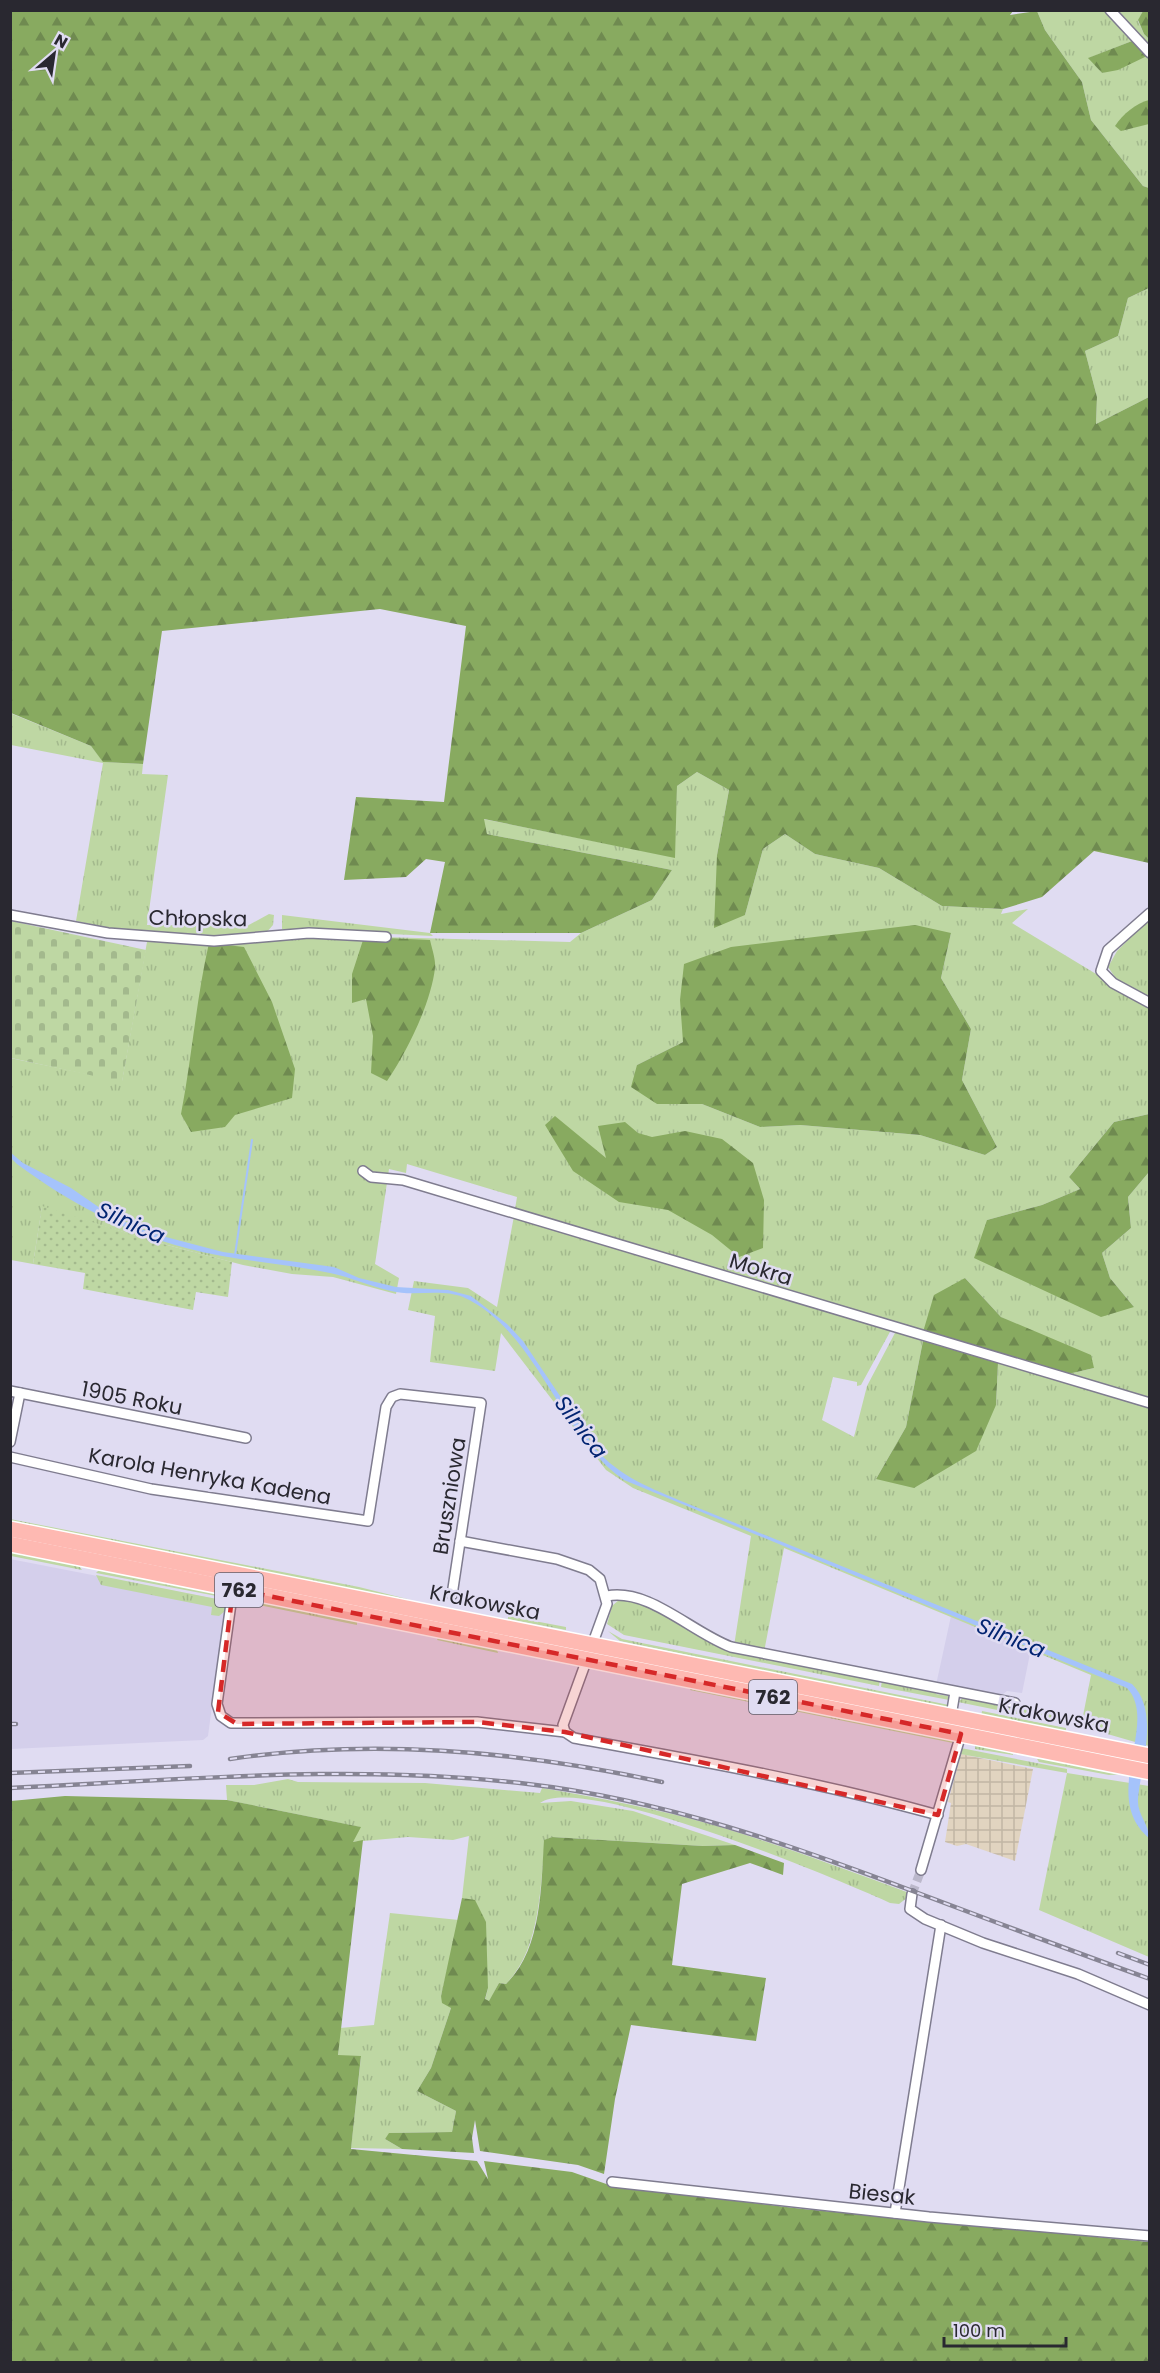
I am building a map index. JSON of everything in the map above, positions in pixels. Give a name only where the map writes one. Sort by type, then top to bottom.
[{"type":"main road","name":"Krakowska","points":[[10,1528],[591,1652],[960,1734],[1149,1772]]},
{"type":"main road","name":"Krakowska","points":[[10,1545],[233,1588],[951,1716],[1149,1756]]},
{"type":"street","points":[[1110,10],[1149,53]]},
{"type":"street","points":[[1149,913],[1108,950],[1101,971],[1113,983],[1149,1003]]},
{"type":"street","name":"Chłopska","points":[[10,915],[108,933],[214,940],[309,933],[386,936]]},
{"type":"street","name":"Mokra","points":[[363,1171],[372,1177],[403,1180],[1149,1403]]},
{"type":"street","points":[[10,1442],[15,1392]]},
{"type":"street","name":"1905 Roku","points":[[15,1392],[246,1438]]},
{"type":"street","name":"Karola Henryka Kadena","points":[[10,1457],[151,1489],[368,1521],[386,1407],[392,1397],[400,1394],[481,1403]]},
{"type":"street","name":"Bruszniowa","points":[[452,1595],[481,1403]]},
{"type":"street","points":[[460,1541],[551,1558],[589,1570],[600,1579],[607,1596],[607,1604],[563,1725],[565,1732]]},
{"type":"street","points":[[233,1588],[217,1704],[221,1716],[231,1723],[477,1722],[565,1732],[574,1738],[744,1771],[938,1815]]},
{"type":"street","points":[[607,1596],[622,1593],[643,1599],[712,1640],[731,1647],[1015,1703]]},
{"type":"street","points":[[951,1716],[955,1692]]},
{"type":"street","points":[[921,1870],[960,1734]]},
{"type":"street","points":[[912,1894],[909,1903],[912,1911],[941,1925],[999,1948],[1083,1976],[1149,2005]]},
{"type":"street","points":[[895,2213],[941,1925]]},
{"type":"street","name":"Biesak","points":[[612,2182],[895,2213],[1149,2236]]},
{"type":"highlighted area","points":[[233,1589],[961,1734],[938,1815],[565,1732],[477,1722],[237,1724],[218,1712]]},
{"type":"shaded area","points":[[10,1559],[226,1601],[208,1736],[203,1740],[11,1749]]},
{"type":"shaded area","points":[[951,1616],[1031,1649],[1022,1693],[1007,1691],[999,1697],[936,1685]]},
{"type":"shaded area","points":[[961,1754],[1033,1769],[1015,1861],[966,1844],[957,1846],[945,1842],[951,1803],[948,1802]]},
{"type":"green space","points":[[10,11],[1013,11],[1010,15],[1037,11],[1045,30],[1082,82],[1091,120],[1143,186],[1149,188],[1149,288],[1128,298],[1118,336],[1085,351],[1097,397],[1096,424],[1149,397],[1149,863],[1094,851],[1042,897],[1003,909],[942,906],[879,868],[815,854],[785,834],[763,849],[745,915],[714,928],[717,855],[729,790],[697,772],[677,786],[675,858],[484,819],[487,834],[672,870],[652,900],[581,933],[430,933],[445,862],[426,859],[406,877],[344,880],[356,797],[444,802],[466,626],[380,609],[162,631],[143,764],[103,762],[91,746],[11,713]]},
{"type":"green space","points":[[1037,11],[1107,11],[1132,41],[1089,58],[1102,73],[1149,55],[1149,188],[1143,186],[1091,120],[1082,82],[1045,30]]},
{"type":"green space","points":[[1113,11],[1143,11],[1138,21],[1149,39],[1149,49]]},
{"type":"green space","points":[[1143,11],[1149,11],[1149,39],[1144,34],[1138,20]]},
{"type":"green space","points":[[1132,41],[1149,55],[1118,70],[1102,73],[1088,58]]},
{"type":"green space","points":[[1149,100],[1149,124],[1121,131],[1115,126],[1130,110]]},
{"type":"green space","points":[[1149,288],[1149,397],[1096,424],[1097,397],[1085,351],[1118,336],[1128,298]]},
{"type":"green space","points":[[10,713],[91,746],[104,762],[143,764],[142,774],[168,775],[147,925],[247,926],[269,914],[274,915],[273,925],[266,933],[214,935],[126,932],[76,921],[103,763],[11,745]]},
{"type":"green space","points":[[697,772],[729,790],[717,855],[745,915],[763,849],[785,834],[815,854],[879,868],[942,906],[1003,909],[1001,914],[1028,909],[1012,923],[1149,1006],[1149,1114],[1114,1122],[1069,1177],[1080,1189],[1042,1205],[987,1220],[1134,1307],[1110,1278],[1102,1253],[1131,1228],[1128,1197],[1149,1172],[1149,1400],[1068,1374],[1094,1368],[1001,1317],[965,1278],[923,1332],[515,1209],[517,1197],[407,1164],[406,1173],[389,1169],[375,1264],[399,1278],[396,1294],[333,1277],[292,1274],[243,1265],[152,1241],[42,1207],[33,1264],[11,1260],[10,1058],[122,1081],[147,942],[209,943],[308,935],[570,942],[581,933],[652,900],[672,870],[487,834],[483,819],[674,857],[677,786]],"holes":[[[951,933],[941,978],[971,1029],[962,1080],[997,1147],[985,1155],[920,1135],[800,1125],[760,1127],[702,1104],[657,1104],[637,1065],[683,1042]]]},
{"type":"green space","points":[[282,915],[430,933],[433,936],[282,929]]},
{"type":"green space","points":[[1149,919],[1149,997],[1117,980],[1108,967],[1117,951]]},
{"type":"green space","points":[[11,921],[146,950],[122,1082],[11,1058]]},
{"type":"green space","points":[[915,925],[951,933],[941,978],[971,1029],[962,1080],[997,1147],[985,1155],[920,1135],[800,1125],[760,1127],[702,1104],[657,1104],[631,1087],[637,1065],[683,1042],[680,1000],[684,964],[731,947]]},
{"type":"green space","points":[[364,937],[430,940],[434,958],[435,968],[429,996],[410,1042],[387,1081],[371,1073],[373,1036],[366,999],[352,1003],[352,974]]},
{"type":"green space","points":[[209,943],[244,947],[272,1002],[295,1069],[292,1098],[235,1115],[225,1127],[191,1132],[181,1114]]},
{"type":"green space","points":[[1149,1114],[1149,1172],[1128,1197],[1131,1228],[1102,1253],[1110,1278],[1134,1307],[1101,1317],[974,1258],[987,1220],[1042,1205],[1080,1189],[1069,1177],[1114,1122]]},
{"type":"green space","points":[[555,1116],[606,1158],[598,1126],[625,1122],[638,1133],[652,1137],[685,1131],[722,1139],[753,1163],[764,1200],[763,1248],[739,1257],[712,1235],[668,1210],[619,1202],[573,1171],[545,1125]]},
{"type":"green space","points":[[42,1206],[152,1241],[232,1262],[228,1297],[196,1292],[193,1310],[83,1289],[85,1273],[33,1264]]},
{"type":"green space","points":[[514,1216],[891,1330],[861,1385],[857,1386],[857,1382],[833,1377],[822,1420],[854,1437],[867,1386],[896,1331],[923,1341],[906,1427],[876,1479],[996,1405],[998,1363],[1149,1406],[1149,1746],[1090,1729],[958,1702],[964,1697],[1082,1721],[1091,1675],[784,1548],[764,1652],[734,1646],[751,1536],[633,1488],[606,1470],[501,1333],[495,1371],[430,1362],[435,1316],[408,1310],[414,1281],[468,1288],[497,1307]]},
{"type":"green space","points":[[965,1278],[1001,1317],[1091,1355],[1094,1368],[1068,1374],[923,1332],[934,1295]]},
{"type":"green space","points":[[923,1341],[998,1363],[996,1405],[976,1451],[914,1488],[876,1479],[906,1427]]},
{"type":"green space","points":[[10,1519],[359,1587],[411,1600],[11,1524]]},
{"type":"green space","points":[[10,1550],[78,1564],[82,1570],[11,1556]]},
{"type":"green space","points":[[100,1569],[224,1593],[227,1598],[96,1573]]},
{"type":"green space","points":[[96,1575],[227,1601],[225,1611],[219,1616],[211,1615],[212,1607],[101,1585]]},
{"type":"green space","points":[[238,1597],[357,1620],[357,1625],[235,1600]]},
{"type":"green space","points":[[620,1599],[638,1599],[719,1647],[880,1679],[879,1686],[624,1635],[607,1624],[612,1606]]},
{"type":"green space","points":[[508,1616],[566,1627],[566,1630],[508,1619]]},
{"type":"green space","points":[[608,1631],[622,1639],[949,1705],[946,1708],[738,1669],[693,1656],[620,1641]]},
{"type":"green space","points":[[439,1636],[497,1650],[498,1653],[437,1640]]},
{"type":"green space","points":[[882,1680],[934,1690],[936,1694],[948,1696],[949,1700],[881,1687]]},
{"type":"green space","points":[[690,1688],[714,1690],[950,1738],[953,1743],[690,1690]]},
{"type":"green space","points":[[982,1711],[1066,1728],[1066,1731],[1053,1731],[981,1717]]},
{"type":"green space","points":[[976,1742],[1013,1754],[1013,1755],[975,1749]]},
{"type":"green space","points":[[961,1748],[1067,1769],[1067,1773],[960,1754]]},
{"type":"green space","points":[[1037,1759],[1053,1759],[1127,1774],[1109,1775],[1039,1762]]},
{"type":"green space","points":[[1067,1773],[1149,1786],[1149,1957],[1039,1910]]},
{"type":"green space","points":[[288,1779],[298,1782],[425,1783],[540,1793],[542,1788],[586,1796],[651,1809],[717,1826],[912,1894],[899,1904],[890,1903],[711,1832],[605,1802],[565,1797],[540,1803],[571,1801],[633,1811],[735,1845],[703,1846],[552,1837],[545,1840],[537,1916],[526,1953],[518,1969],[506,1984],[499,1983],[489,2002],[485,2000],[488,1988],[475,1901],[462,1898],[469,1836],[453,1840],[408,1837],[352,1842],[360,1827],[227,1800],[226,1785],[254,1785]]},
{"type":"green space","points":[[65,1796],[227,1800],[361,1827],[353,1842],[363,1840],[338,2055],[361,2056],[351,2149],[477,2161],[488,2179],[484,2161],[572,2172],[612,2186],[803,2209],[1149,2242],[1149,2362],[11,2362],[11,1801]]},
{"type":"green space","points":[[552,1837],[703,1846],[735,1845],[784,1863],[783,1875],[750,1863],[682,1884],[672,1965],[766,1978],[756,2041],[631,2025],[615,2099],[604,2174],[578,2165],[480,2151],[475,2120],[472,2138],[474,2153],[402,2149],[385,2139],[389,2133],[452,2132],[456,2111],[417,2091],[431,2068],[451,2008],[442,2003],[441,1996],[462,1898],[475,1900],[486,1922],[488,1988],[485,1999],[489,2001],[499,1983],[506,1984],[518,1970],[527,1953],[540,1897],[544,1840]]},
{"type":"green space","points":[[390,1913],[459,1920],[441,1996],[451,2008],[431,2068],[417,2091],[456,2111],[452,2132],[390,2133],[385,2139],[402,2149],[351,2148],[361,2057],[338,2056],[340,2028],[374,2025]]},
{"type":"water","name":"Silnica","points":[[10,1152],[23,1163],[71,1188],[100,1208],[135,1227],[162,1236],[223,1252],[334,1267],[359,1278],[396,1287],[448,1290],[471,1296],[507,1324],[523,1341],[595,1448],[604,1458],[626,1474],[686,1503],[1132,1684],[1145,1709],[1147,1723],[1138,1805],[1149,1838],[1135,1821],[1129,1802],[1129,1781],[1137,1720],[1135,1703],[1127,1688],[624,1480],[601,1460],[582,1437],[511,1333],[489,1313],[463,1297],[446,1293],[400,1293],[330,1273],[222,1256],[163,1241],[97,1214],[56,1191],[17,1164],[11,1158]]},
{"type":"waterway","points":[[235,1255],[252,1140]]},
{"type":"tunnel","points":[[912,1894],[921,1870]]},
{"type":"railway","points":[[10,1724],[16,1724]]},
{"type":"railway","points":[[230,1759],[338,1749],[447,1751],[555,1762],[662,1782]]},
{"type":"railway","points":[[10,1773],[190,1766]]},
{"type":"railway","points":[[10,1788],[269,1775],[334,1774],[464,1778],[579,1791],[678,1813],[775,1842],[1150,1979]]},
{"type":"railway","points":[[1118,1953],[1150,1965]]}]
